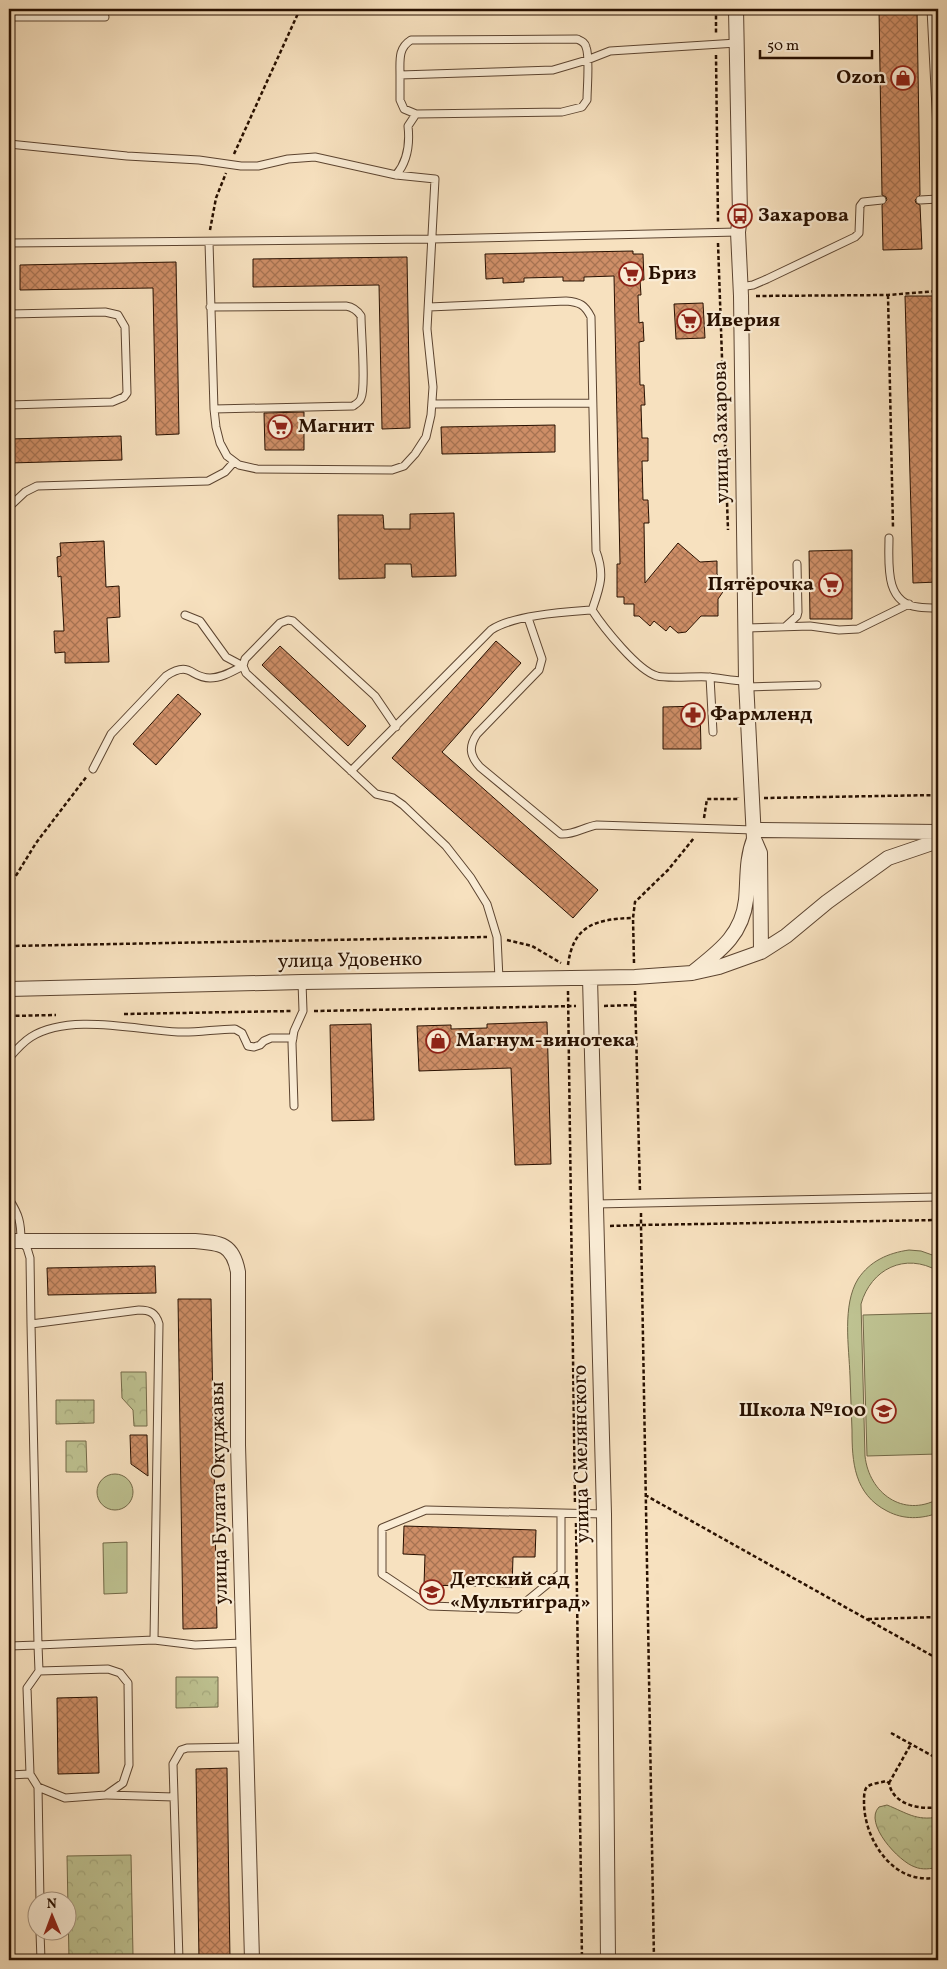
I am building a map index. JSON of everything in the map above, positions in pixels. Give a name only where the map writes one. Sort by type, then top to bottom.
[{"type":"street","name":"улица Захарова","points":[[735,934],[743,915],[746,901],[748,853],[754,834],[747,684],[741,292],[738,232],[740,216],[736,9]]},
{"type":"street","points":[[761,952],[760,853],[754,834],[938,832]]},
{"type":"street","name":"улица Удовенко","points":[[9,989],[498,979],[568,972],[590,978],[692,973],[719,967],[761,952],[786,936],[821,906],[888,858],[938,841]]},
{"type":"street","points":[[735,934],[742,959]]},
{"type":"street","points":[[692,973],[718,952],[735,934]]},
{"type":"street","name":"улица Смелянского","points":[[590,978],[604,1514],[608,1960]]},
{"type":"street","name":"улица Булата Окуджавы","points":[[15,1241],[213,1242],[229,1248],[236,1258],[238,1272],[238,1445],[242,1643],[247,1746],[252,1960]]},
{"type":"lane","points":[[931,9],[938,148]]},
{"type":"lane","points":[[9,17],[105,17]]},
{"type":"lane","points":[[572,39],[582,41],[585,44],[587,60],[587,100],[582,107],[562,112],[416,114],[404,109],[400,100],[401,50],[411,40],[572,39]]},
{"type":"lane","points":[[400,75],[553,70],[610,51],[737,43]]},
{"type":"lane","points":[[396,175],[407,159],[408,126],[416,114]]},
{"type":"lane","points":[[9,144],[127,156],[258,166],[288,159],[316,157],[396,175],[436,179],[427,329],[433,404],[426,437],[415,454],[404,466],[392,470],[257,469],[239,465],[227,456],[220,443],[214,409],[210,307],[210,242]]},
{"type":"lane","points":[[920,200],[938,199]]},
{"type":"lane","points":[[741,292],[855,236],[859,233],[860,206],[863,202],[882,200]]},
{"type":"lane","points":[[9,243],[432,239],[738,232]]},
{"type":"lane","points":[[429,307],[566,301],[582,304],[591,317],[596,551],[602,568],[600,589],[592,610]]},
{"type":"lane","points":[[210,307],[346,306],[351,307],[361,316],[363,393],[360,401],[353,406],[214,409]]},
{"type":"lane","points":[[9,314],[105,312],[118,315],[125,328],[127,393],[124,398],[112,402],[9,405]]},
{"type":"lane","points":[[433,404],[592,403]]},
{"type":"lane","points":[[9,506],[24,492],[37,486],[208,481],[225,472],[234,462]]},
{"type":"lane","points":[[889,538],[890,584],[901,600],[916,607],[938,608]]},
{"type":"lane","points":[[786,626],[797,616],[798,612],[797,564]]},
{"type":"lane","points":[[746,628],[810,626],[839,630],[858,629],[909,604]]},
{"type":"lane","points":[[351,771],[491,630],[513,620],[592,610]]},
{"type":"lane","points":[[592,610],[628,653],[643,668],[657,676],[710,677],[747,684],[817,685]]},
{"type":"lane","points":[[185,615],[200,621],[226,657],[243,666],[246,673],[376,794],[393,798],[446,846],[471,878],[487,904],[497,937],[498,979]]},
{"type":"lane","points":[[528,618],[542,659],[539,670],[477,734],[472,742],[470,752],[474,760],[561,834],[570,835],[586,826],[597,825],[701,828],[754,834]]},
{"type":"lane","points":[[93,769],[111,734],[166,676],[177,670],[189,670],[208,678],[224,675],[243,666],[245,659],[280,623],[288,620],[293,621],[375,696],[396,727]]},
{"type":"lane","points":[[710,677],[713,732]]},
{"type":"lane","points":[[294,1106],[293,1038],[296,1023],[303,1011],[302,982]]},
{"type":"lane","points":[[9,1058],[30,1037],[51,1028],[75,1025],[180,1032],[235,1029],[242,1033],[248,1046],[254,1047],[271,1038],[293,1038]]},
{"type":"lane","points":[[596,1204],[938,1197]]},
{"type":"lane","points":[[9,1199],[18,1214],[21,1225],[15,1241],[27,1248],[30,1258],[39,1671],[27,1688],[30,1774],[38,1787],[40,1892]]},
{"type":"lane","points":[[32,1324],[139,1310],[152,1312],[157,1317],[159,1324],[154,1640]]},
{"type":"lane","points":[[561,1513],[561,1573],[517,1609],[430,1606],[382,1574],[382,1528],[426,1510],[576,1513],[604,1514]]},
{"type":"lane","points":[[9,1646],[154,1640],[196,1645],[242,1643]]},
{"type":"lane","points":[[39,1671],[108,1669],[120,1673],[128,1683],[129,1765],[123,1783],[106,1795]]},
{"type":"lane","points":[[178,1960],[173,1764],[181,1750],[247,1746]]},
{"type":"lane","points":[[9,1775],[30,1774]]},
{"type":"lane","points":[[38,1787],[65,1798],[106,1795],[174,1797]]},
{"type":"lane","points":[[40,1942],[41,1960]]},
{"type":"path","points":[[210,242],[216,198],[300,9]]},
{"type":"path","points":[[716,9],[718,232],[728,533]]},
{"type":"path","points":[[720,296],[741,292],[888,295],[938,291]]},
{"type":"path","points":[[888,295],[893,528]]},
{"type":"path","points":[[9,887],[36,843],[93,769]]},
{"type":"path","points":[[738,789],[738,799]]},
{"type":"path","points":[[654,1960],[641,1225],[633,918],[635,902],[668,870],[701,828],[707,799],[938,795]]},
{"type":"path","points":[[578,1960],[582,1960],[568,972],[570,950],[576,938],[584,929],[603,920],[633,918]]},
{"type":"path","points":[[9,946],[497,937],[532,946],[568,972]]},
{"type":"path","points":[[117,1014],[635,1005]]},
{"type":"path","points":[[9,1016],[58,1015]]},
{"type":"path","points":[[596,1226],[938,1220]]},
{"type":"path","points":[[646,1495],[938,1659]]},
{"type":"path","points":[[866,1619],[938,1617]]},
{"type":"path","points":[[890,1733],[938,1759]]},
{"type":"path","points":[[911,1744],[889,1783],[890,1790],[900,1800],[914,1807],[927,1809],[938,1807]]},
{"type":"path","points":[[889,1783],[886,1781],[874,1784],[865,1790],[865,1818],[873,1842],[893,1866],[913,1878],[938,1877]]},
{"type":"green space","points":[[909,1250],[921,1251],[938,1257],[938,1271],[913,1263],[891,1267],[873,1281],[861,1304],[865,1456],[868,1469],[873,1481],[881,1491],[890,1499],[901,1504],[912,1506],[938,1499],[938,1513],[912,1518],[893,1514],[876,1504],[861,1486],[857,1476],[853,1454],[848,1339],[850,1301],[858,1279],[868,1267],[880,1259],[894,1253]]},
{"type":"green space","points":[[938,1313],[938,1454],[867,1456],[863,1315]]},
{"type":"green space","points":[[121,1372],[146,1372],[147,1426],[134,1426],[133,1410],[122,1398]]},
{"type":"green space","points":[[56,1400],[94,1400],[94,1423],[56,1424]]},
{"type":"green space","points":[[66,1441],[86,1441],[87,1472],[66,1472]]},
{"type":"green space","points":[[115,1474],[122,1475],[128,1479],[132,1485],[132,1499],[128,1505],[122,1509],[115,1510],[108,1509],[102,1505],[98,1499],[97,1492],[98,1485],[102,1479],[108,1475]]},
{"type":"green space","points":[[127,1542],[127,1593],[104,1594],[103,1543]]},
{"type":"green space","points":[[176,1677],[218,1677],[218,1707],[176,1708]]},
{"type":"green space","points":[[887,1805],[917,1817],[938,1817],[938,1867],[921,1869],[915,1867],[908,1864],[892,1850],[879,1832],[875,1814],[879,1807]]},
{"type":"green space","points":[[131,1855],[133,1955],[98,1955],[98,1960],[69,1960],[69,1942],[78,1942],[78,1892],[68,1892],[67,1856]]},
{"type":"building","points":[[879,9],[917,9],[920,195],[915,200],[920,205],[922,249],[883,250],[882,205],[887,200],[882,195]]},
{"type":"building","points":[[633,251],[633,254],[643,254],[644,280],[640,280],[641,295],[638,295],[639,323],[643,322],[644,341],[639,342],[640,385],[644,385],[645,405],[641,405],[642,438],[648,438],[648,461],[642,461],[643,500],[648,500],[649,523],[644,523],[645,583],[678,543],[700,562],[717,561],[717,574],[727,586],[718,599],[718,616],[701,616],[686,632],[678,633],[670,626],[666,631],[654,621],[650,626],[639,616],[634,616],[634,604],[624,604],[624,597],[617,597],[617,564],[620,564],[614,276],[584,277],[584,281],[563,281],[563,277],[524,278],[524,282],[503,283],[503,278],[486,279],[485,254]]},
{"type":"building","points":[[407,257],[410,428],[382,429],[379,285],[253,287],[253,259]]},
{"type":"building","points":[[176,262],[179,434],[156,435],[153,288],[20,290],[20,265]]},
{"type":"building","points":[[905,296],[933,296],[938,487],[938,582],[913,583]]},
{"type":"building","name":"Иверия","points":[[703,303],[705,338],[676,339],[674,304]]},
{"type":"building","points":[[304,412],[304,450],[265,450],[264,413]]},
{"type":"building","points":[[555,425],[555,452],[442,454],[441,427]]},
{"type":"building","points":[[121,436],[122,460],[9,463],[9,439]]},
{"type":"building","points":[[454,513],[456,576],[412,577],[411,564],[385,564],[385,578],[339,579],[338,515],[383,515],[384,529],[410,529],[410,514]]},
{"type":"building","points":[[104,541],[106,587],[119,586],[120,617],[107,618],[109,662],[65,663],[65,652],[55,653],[54,631],[64,631],[61,576],[58,577],[57,557],[61,556],[60,543]]},
{"type":"building","name":"Пятёрочка","points":[[852,550],[852,619],[810,619],[809,551]]},
{"type":"building","points":[[496,641],[521,663],[442,752],[598,890],[573,918],[392,758]]},
{"type":"building","points":[[280,646],[366,726],[348,746],[262,665]]},
{"type":"building","points":[[178,694],[201,714],[156,765],[133,744]]},
{"type":"building","points":[[700,706],[701,749],[663,749],[663,707]]},
{"type":"building","points":[[547,1022],[551,1164],[515,1165],[511,1068],[419,1071],[417,1026],[451,1025],[451,1029],[487,1028],[487,1024]]},
{"type":"building","points":[[371,1024],[374,1120],[332,1121],[330,1025]]},
{"type":"building","points":[[155,1266],[156,1293],[48,1295],[47,1268]]},
{"type":"building","points":[[178,1299],[211,1299],[217,1628],[183,1629]]},
{"type":"building","points":[[130,1435],[147,1435],[148,1476],[131,1464]]},
{"type":"building","points":[[404,1526],[536,1530],[535,1557],[513,1557],[512,1587],[424,1585],[425,1555],[403,1554]]},
{"type":"building","points":[[97,1697],[99,1773],[58,1774],[57,1698]]},
{"type":"building","points":[[227,1768],[230,1960],[199,1960],[196,1769]]},
{"type":"place","name":"Ozon","points":[[903,78]]},
{"type":"place","name":"Захарова","points":[[740,216]]},
{"type":"place","name":"Бриз","points":[[631,274]]},
{"type":"place","name":"Иверия","points":[[689,321]]},
{"type":"place","name":"Магнит","points":[[280,427]]},
{"type":"place","name":"Пятёрочка","points":[[831,585]]},
{"type":"place","name":"Фармленд","points":[[693,715]]},
{"type":"place","name":"Магнум-винотека","points":[[438,1041]]},
{"type":"place","name":"Школа №100","points":[[884,1411]]},
{"type":"place","name":"Детский сад «Мультиград»","points":[[432,1592]]}]
